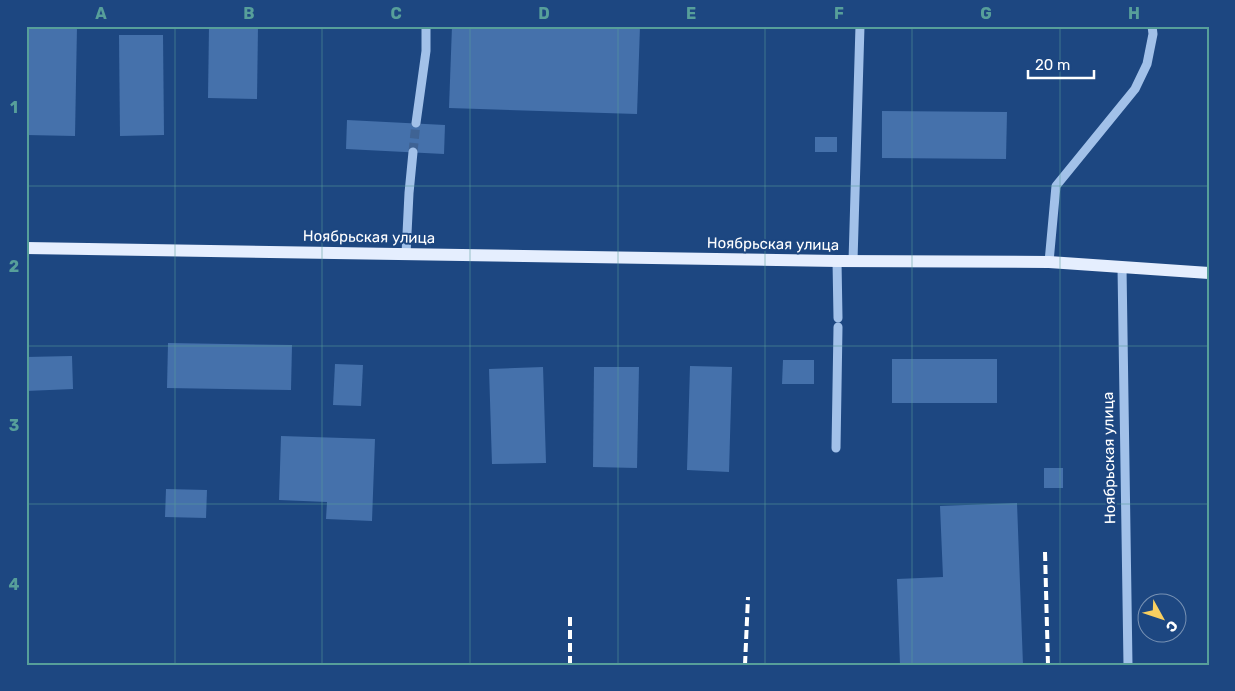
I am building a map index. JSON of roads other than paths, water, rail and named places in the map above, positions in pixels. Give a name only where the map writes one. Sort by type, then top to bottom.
[{"type":"main road","name":"Ноябрьская улица","points":[[26,248],[838,261],[1049,262],[1122,267]]},
{"type":"main road","points":[[1122,267],[1209,273]]},
{"type":"street","points":[[416,123],[426,51],[426,26]]},
{"type":"street","points":[[853,261],[860,26]]},
{"type":"street","points":[[1049,262],[1056,186],[1135,89],[1147,64],[1153,34],[1152,26]]},
{"type":"street","points":[[406,254],[413,152]]},
{"type":"street","points":[[836,448],[838,261]]},
{"type":"street","name":"Ноябрьская улица","points":[[1122,267],[1128,665]]},
{"type":"tunnel","points":[[413,152],[416,123]]},
{"type":"railway","points":[[1045,552],[1048,665]]},
{"type":"railway","points":[[745,665],[748,597]]},
{"type":"railway","points":[[570,613],[570,665]]}]
